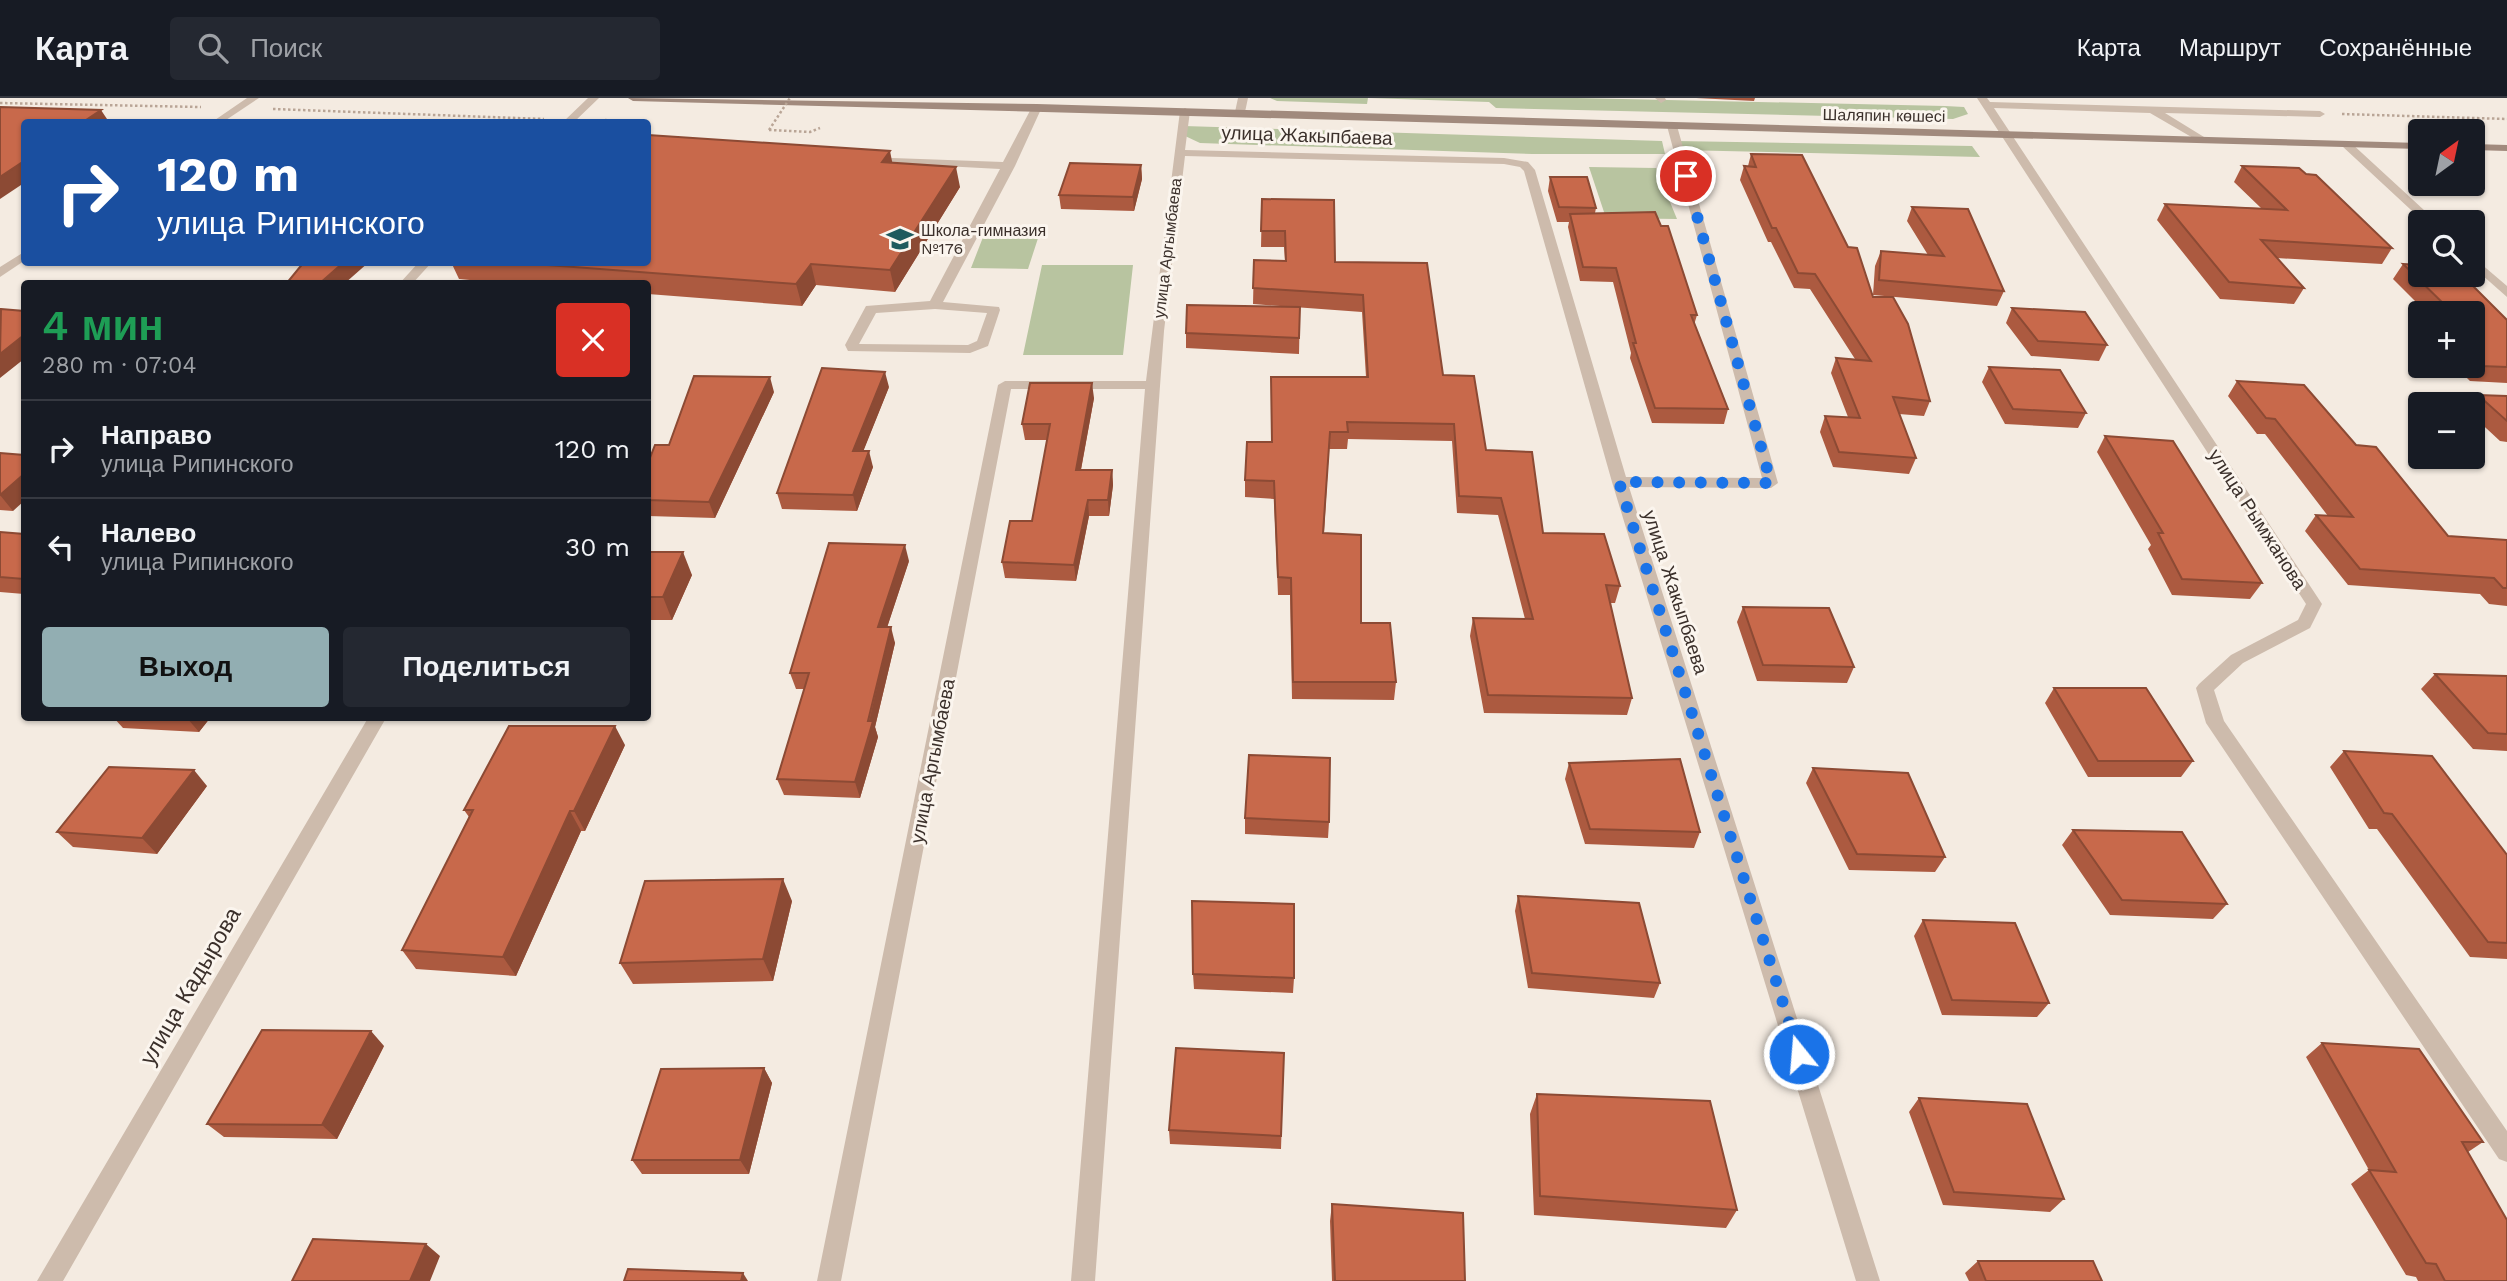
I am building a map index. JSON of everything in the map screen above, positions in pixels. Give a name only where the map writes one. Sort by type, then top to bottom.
[{"type":"main road","name":"Шаляпин көшесі","points":[[633,98],[2408,146]]},
{"type":"main road","points":[[2485,147],[2507,148]]},
{"type":"street","points":[[222,119],[254,98]]},
{"type":"street","points":[[571,119],[594,98]]},
{"type":"street","points":[[1240,113],[1243,98]]},
{"type":"street","points":[[2304,98],[2320,114]]},
{"type":"street","points":[[1984,102],[2320,114]]},
{"type":"street","name":"улица Рымжанова","points":[[1984,102],[2314,604],[2304,624],[2237,659],[2205,688],[2215,723],[2507,1152]]},
{"type":"street","points":[[935,305],[1009,166],[1037,107]]},
{"type":"street","points":[[2152,109],[2200,139]]},
{"type":"street","name":"улица Аргымбаева","points":[[1083,1281],[1152,385],[1185,111]]},
{"type":"street","points":[[1619,482],[1771,483],[1672,126]]},
{"type":"street","points":[[2346,144],[2418,210]]},
{"type":"street","name":"улица Жакыпбаева","points":[[1180,153],[1504,161],[1524,164],[1529,170],[1619,482],[1868,1281]]},
{"type":"street","points":[[856,158],[1009,166]]},
{"type":"street","points":[[0,273],[21,258]]},
{"type":"street","points":[[409,280],[422,266]]},
{"type":"street","points":[[2485,272],[2507,293]]},
{"type":"street","points":[[935,305],[994,310],[983,343],[970,349],[853,348],[852,345],[870,309],[935,305]]},
{"type":"street","name":"улица Аргымбаева","points":[[830,1281],[1006,385],[1152,385]]},
{"type":"street","name":"улица Кадырова","points":[[49,1281],[375,721]]},
{"type":"path","points":[[790,98],[769,130],[810,132]]},
{"type":"path","points":[[2320,114],[2507,119]]},
{"type":"green space","points":[[1270,98],[1368,98],[1367,104],[1277,101]]},
{"type":"green space","points":[[1368,98],[1577,98],[1945,106],[1964,107],[1968,114],[1953,119],[1496,108],[1489,102]]},
{"type":"green space","points":[[1184,126],[1662,141],[1665,154],[1532,154],[1200,143],[1183,135]]},
{"type":"green space","points":[[1676,141],[1972,146],[1980,157],[1678,150]]},
{"type":"green space","points":[[1589,167],[1656,168],[1677,219],[1606,218]]},
{"type":"green space","points":[[987,227],[1041,229],[1028,269],[971,268]]},
{"type":"green space","points":[[1042,265],[1133,265],[1123,355],[1023,355]]},
{"type":"building","points":[[0,107],[101,110],[88,119],[21,119],[21,163],[0,177]]},
{"type":"building","points":[[651,135],[890,151],[882,162],[956,167],[890,270],[811,264],[796,284],[560,266],[651,266]]},
{"type":"building","points":[[1751,154],[1802,155],[1848,247],[1857,248],[1873,297],[1893,297],[1908,324],[1930,401],[1893,397],[1916,458],[1839,452],[1825,416],[1860,418],[1836,358],[1871,361],[1815,274],[1798,273],[1776,228],[1772,228],[1744,166],[1756,167]]},
{"type":"building","points":[[1070,163],[1141,165],[1133,197],[1059,195]]},
{"type":"building","points":[[2242,166],[2299,168],[2306,174],[2316,175],[2392,248],[2261,240],[2304,288],[2229,282],[2165,204],[2287,210]]},
{"type":"building","points":[[1550,177],[1587,177],[1596,208],[1559,207]]},
{"type":"building","points":[[1262,199],[1334,200],[1335,262],[1427,263],[1443,375],[1474,376],[1486,450],[1532,452],[1543,533],[1604,534],[1620,586],[1606,585],[1632,698],[1488,695],[1473,618],[1533,619],[1501,498],[1459,496],[1454,424],[1347,422],[1348,432],[1330,432],[1323,533],[1361,535],[1361,623],[1390,623],[1396,682],[1293,682],[1291,578],[1278,577],[1274,481],[1245,480],[1247,442],[1272,442],[1271,377],[1368,377],[1363,295],[1253,288],[1254,260],[1286,261],[1285,231],[1261,231]]},
{"type":"building","points":[[1912,207],[1968,209],[2004,291],[1879,280],[1881,251],[1944,256]]},
{"type":"building","points":[[1655,212],[1661,226],[1668,226],[1697,315],[1691,315],[1728,409],[1655,408],[1633,343],[1636,343],[1616,268],[1583,267],[1570,214]]},
{"type":"building","points":[[301,266],[339,266],[324,280],[289,280]]},
{"type":"building","points":[[2426,287],[2474,287],[2507,320],[2507,367],[2485,366],[2485,301],[2441,301]]},
{"type":"building","points":[[1187,305],[1300,307],[1299,338],[1186,333]]},
{"type":"building","points":[[2012,308],[2085,312],[2107,345],[2038,341]]},
{"type":"building","points":[[1,309],[21,311],[21,337],[0,354]]},
{"type":"building","points":[[1989,367],[2060,370],[2086,413],[2013,409]]},
{"type":"building","points":[[822,368],[885,372],[853,451],[869,451],[853,495],[777,493]]},
{"type":"building","points":[[694,376],[770,377],[709,502],[651,500],[651,455],[655,445],[669,445]]},
{"type":"building","points":[[2237,381],[2304,385],[2356,445],[2376,447],[2448,536],[2507,540],[2507,588],[2503,588],[2494,578],[2360,569],[2316,515],[2353,517],[2275,419],[2266,418]]},
{"type":"building","points":[[1030,383],[1092,383],[1076,470],[1112,470],[1108,500],[1088,500],[1074,565],[1002,562],[1010,521],[1032,521],[1050,424],[1022,424]]},
{"type":"building","points":[[2485,395],[2507,396],[2507,421],[2485,401]]},
{"type":"building","points":[[2105,436],[2173,441],[2262,583],[2182,579],[2158,533],[2163,533]]},
{"type":"building","points":[[0,453],[21,455],[21,477],[0,495]]},
{"type":"building","points":[[0,532],[21,534],[21,579],[0,577]]},
{"type":"building","points":[[829,543],[905,545],[878,627],[891,627],[868,721],[873,721],[855,782],[777,779],[809,673],[790,673]]},
{"type":"building","points":[[651,552],[683,552],[663,597],[651,597]]},
{"type":"building","points":[[1743,607],[1829,608],[1854,667],[1763,665]]},
{"type":"building","points":[[2435,674],[2507,676],[2507,734],[2488,733]]},
{"type":"building","points":[[2054,688],[2146,688],[2193,761],[2098,761]]},
{"type":"building","points":[[509,726],[615,726],[574,811],[570,811],[503,957],[402,950],[473,810],[464,810]]},
{"type":"building","points":[[2344,751],[2432,756],[2507,855],[2507,943],[2488,942],[2392,814],[2384,813]]},
{"type":"building","points":[[1249,755],[1330,758],[1329,822],[1245,818]]},
{"type":"building","points":[[1680,759],[1700,832],[1590,829],[1569,763]]},
{"type":"building","points":[[109,767],[194,770],[142,838],[57,832]]},
{"type":"building","points":[[1813,768],[1908,773],[1945,857],[1857,854]]},
{"type":"building","points":[[2073,830],[2182,832],[2227,904],[2122,900]]},
{"type":"building","points":[[783,879],[763,959],[620,963],[645,881]]},
{"type":"building","points":[[1518,896],[1639,903],[1660,983],[1532,973]]},
{"type":"building","points":[[1192,901],[1294,904],[1294,978],[1193,974]]},
{"type":"building","points":[[1923,920],[2015,923],[2049,1003],[1952,1000]]},
{"type":"building","points":[[262,1030],[371,1031],[322,1125],[207,1124]]},
{"type":"building","points":[[2322,1043],[2419,1049],[2483,1142],[2462,1142],[2507,1220],[2507,1281],[2445,1281],[2436,1264],[2426,1263],[2369,1170],[2396,1172]]},
{"type":"building","points":[[1176,1048],[1284,1053],[1281,1136],[1169,1130]]},
{"type":"building","points":[[764,1068],[740,1160],[632,1160],[661,1069]]},
{"type":"building","points":[[1537,1094],[1710,1101],[1737,1210],[1540,1196]]},
{"type":"building","points":[[1919,1098],[2027,1104],[2064,1199],[1954,1192]]},
{"type":"building","points":[[1332,1204],[1463,1213],[1465,1281],[1335,1281]]},
{"type":"building","points":[[313,1239],[426,1244],[410,1281],[292,1281]]},
{"type":"building","points":[[1978,1261],[2093,1261],[2102,1281],[1986,1281]]},
{"type":"building","points":[[628,1269],[743,1273],[741,1281],[624,1281]]},
{"type":"place","name":"Школа-гимназия №176","points":[[900,239]]},
{"type":"route","points":[[1686,176],[1771,483],[1619,482],[1799,1054]]}]
